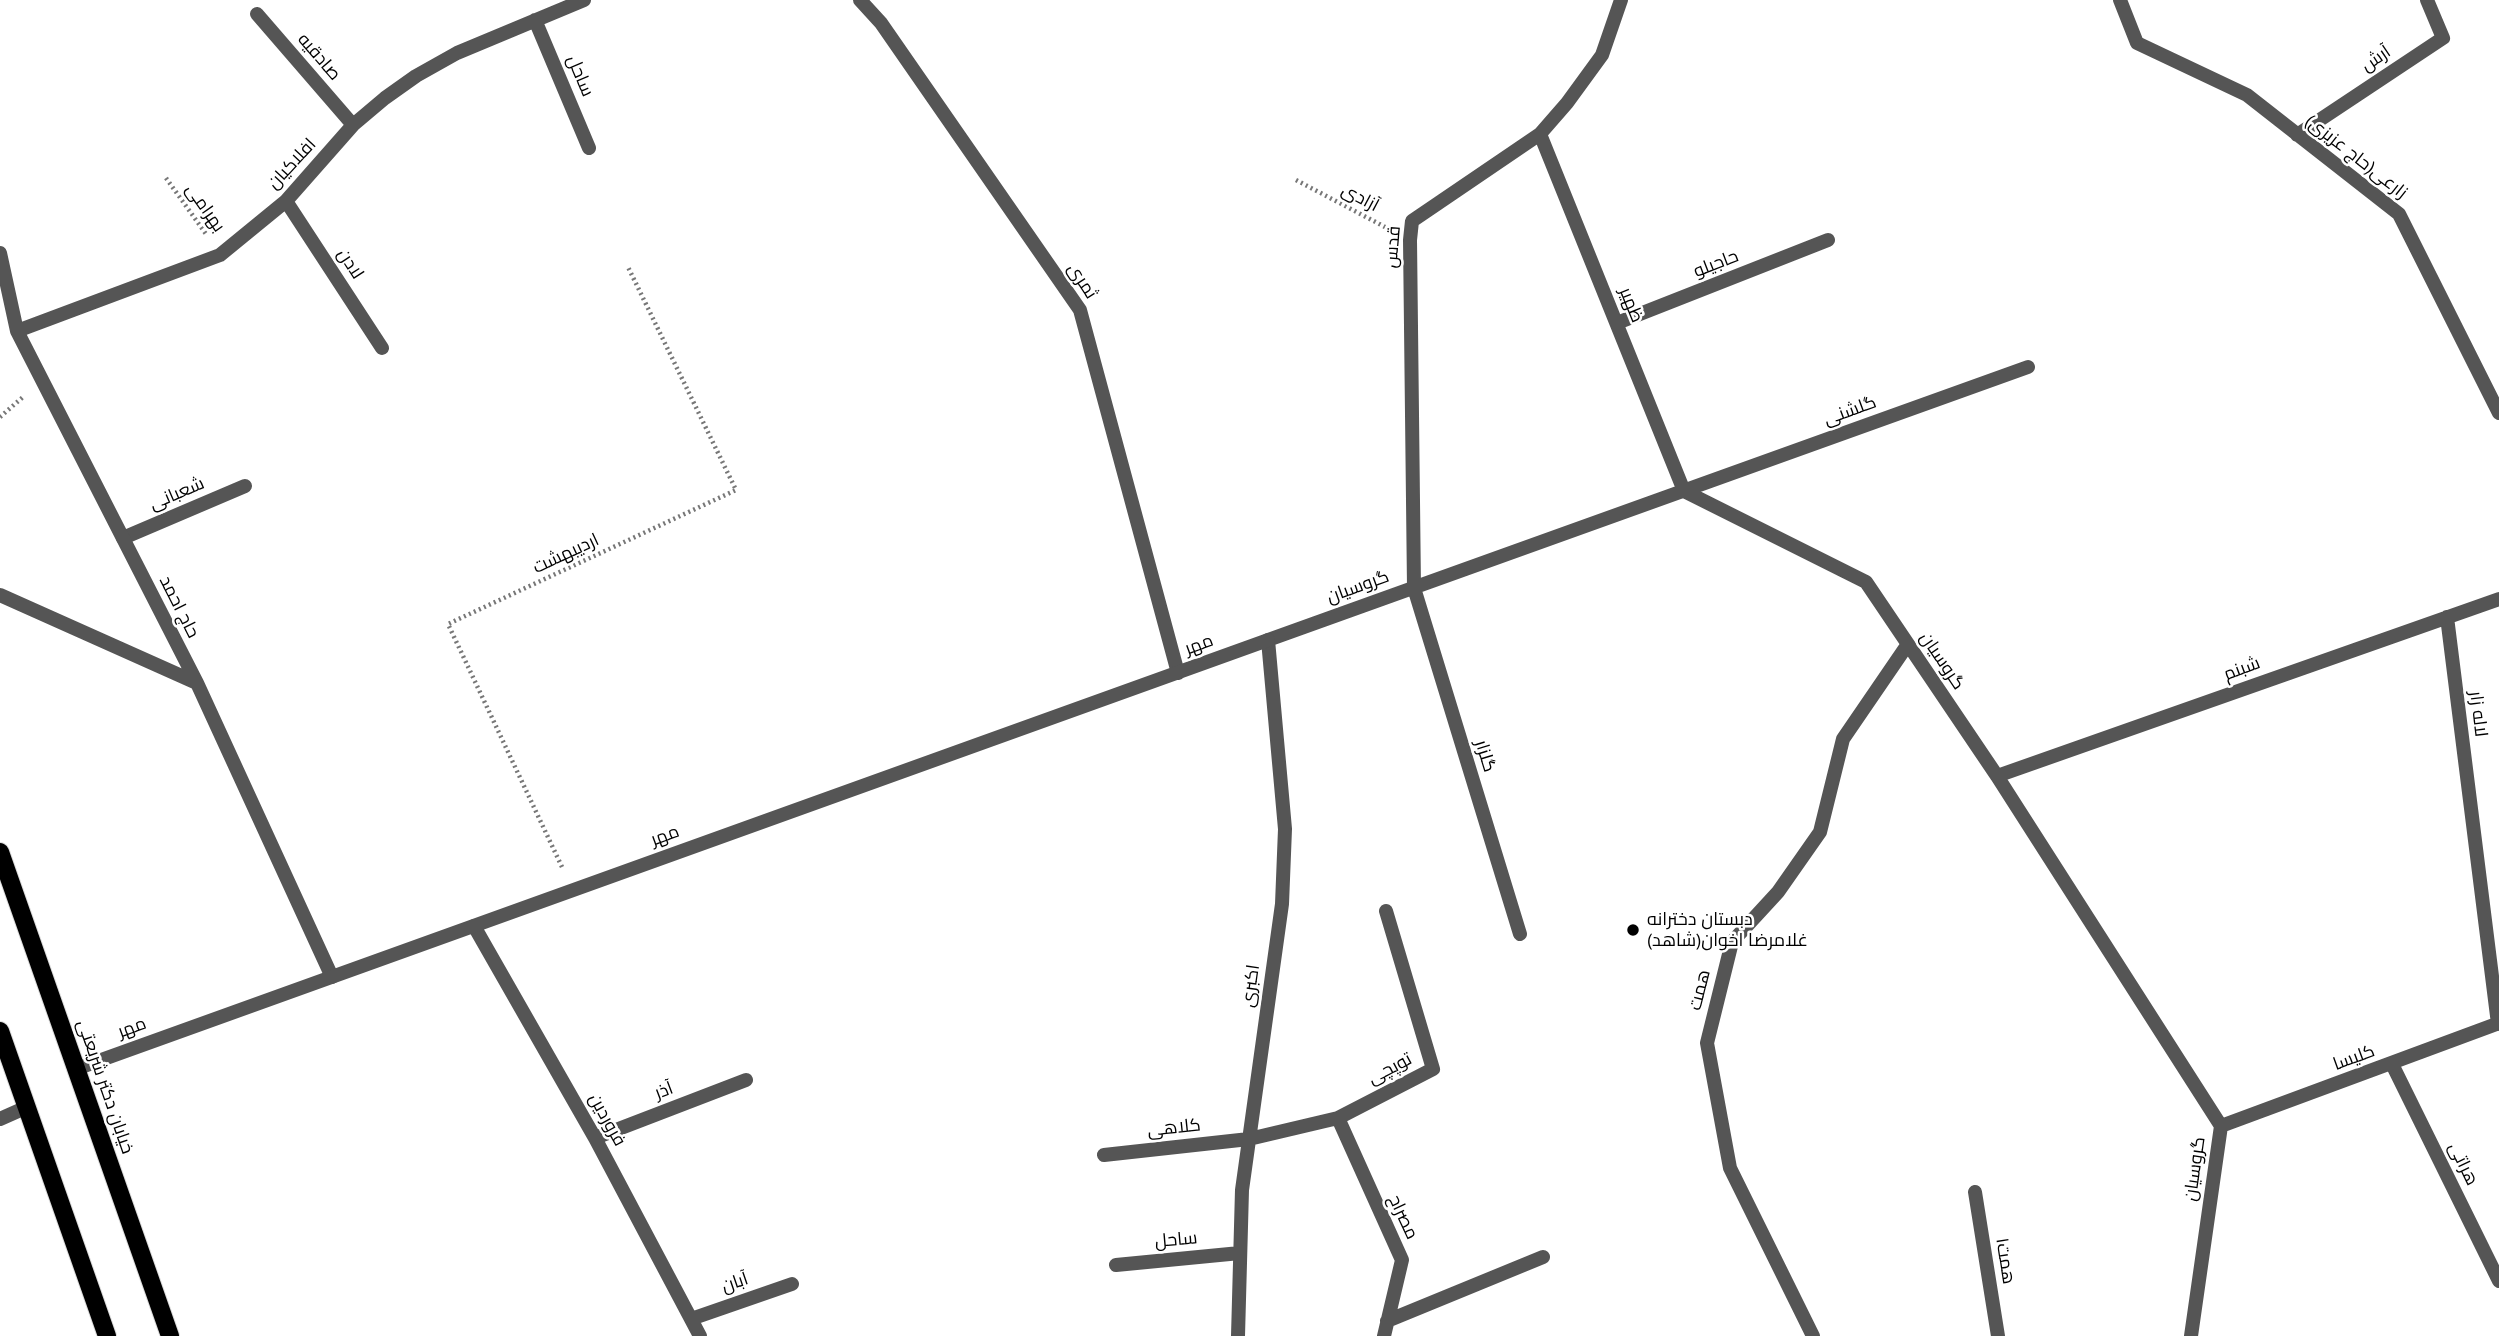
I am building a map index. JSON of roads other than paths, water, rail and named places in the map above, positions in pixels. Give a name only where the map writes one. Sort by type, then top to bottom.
[{"type":"main road","name":"خیابان دکتر شریعتی","points":[[0,852],[170,1336]]},
{"type":"main road","points":[[0,1031],[107,1336]]},
{"type":"street","name":"افلاکیان","points":[[17,331],[220,255],[286,201],[353,125],[416,76],[457,53],[584,0]]},
{"type":"street","name":"ثمری","points":[[860,0],[881,23],[1080,310],[1178,673]]},
{"type":"street","name":"قدس","points":[[1413,588],[1412,221],[1540,134],[1567,103],[1602,55],[1621,0]]},
{"type":"street","name":"زارعی(حاج عزیزی)","points":[[2120,0],[2137,43],[2247,95],[2399,214],[2499,414]]},
{"type":"street","name":"آرش","points":[[2297,135],[2443,38],[2427,0]]},
{"type":"street","name":"صادقیه","points":[[257,15],[353,125]]},
{"type":"street","name":"ساحل","points":[[535,20],[589,148]]},
{"type":"street","name":"ظهیر","points":[[1540,134],[1684,491]]},
{"type":"street","name":"لادن","points":[[286,201],[382,348]]},
{"type":"street","name":"حاجیلو","points":[[1617,323],[1828,240]]},
{"type":"street","name":"حاج احمد","points":[[0,253],[17,331],[197,683],[332,977]]},
{"type":"street","name":"گلشنی","points":[[1684,491],[2028,367]]},
{"type":"street","name":"شعبانی","points":[[123,538],[246,486]]},
{"type":"street","name":"گروسیان","points":[[1268,640],[1684,491],[1866,582],[1997,776],[2221,1126],[2191,1336]]},
{"type":"street","name":"گلزار","points":[[1413,588],[1520,934]]},
{"type":"street","points":[[0,595],[197,683]]},
{"type":"street","name":"شبنم","points":[[1997,776],[2499,598]]},
{"type":"street","name":"لاله زار","points":[[2447,617],[2498,1024]]},
{"type":"street","name":"مهر","points":[[76,1069],[1268,640]]},
{"type":"street","name":"اکبری","points":[[1238,1336],[1242,1190],[1283,892],[1285,829],[1268,640]]},
{"type":"street","name":"همت","points":[[1813,1336],[1730,1168],[1707,1043],[1732,942],[1778,892],[1820,832],[1843,739],[1908,644]]},
{"type":"street","name":"توپچی","points":[[1249,1139],[1338,1118],[1433,1069],[1386,911]]},
{"type":"street","name":"فروردین","points":[[474,926],[595,1138],[700,1336]]},
{"type":"street","name":"کلیسا","points":[[2221,1126],[2498,1024]]},
{"type":"street","name":"هراتی","points":[[2392,1064],[2499,1281]]},
{"type":"street","name":"آذر","points":[[595,1138],[746,1080]]},
{"type":"street","points":[[0,1119],[27,1107]]},
{"type":"street","name":"مصراح","points":[[1338,1118],[1402,1260],[1386,1329]]},
{"type":"street","name":"کلاهی","points":[[1104,1155],[1249,1139]]},
{"type":"street","name":"همت۱","points":[[1975,1192],[1998,1336]]},
{"type":"street","name":"ساحل","points":[[1116,1265],[1240,1253]]},
{"type":"street","points":[[1386,1329],[1543,1257]]},
{"type":"street","name":"آبان","points":[[691,1319],[792,1284]]},
{"type":"place","name":"دبستان دخترانه غلامرضا اخوان(شاهد)","points":[[1633,930]]}]
